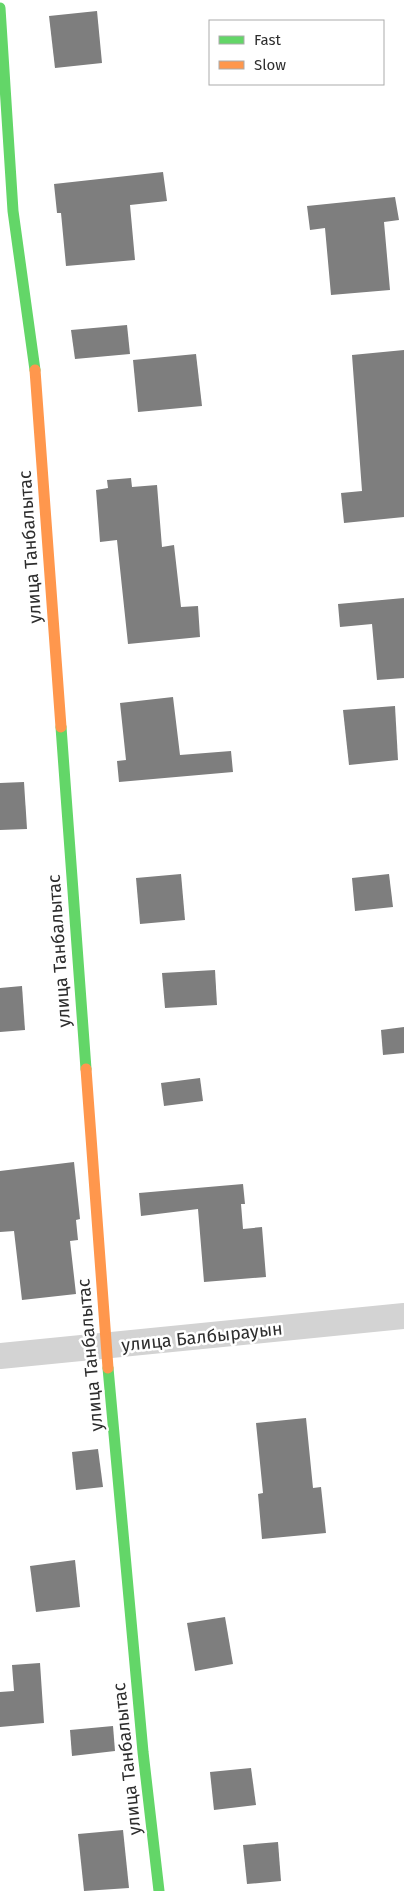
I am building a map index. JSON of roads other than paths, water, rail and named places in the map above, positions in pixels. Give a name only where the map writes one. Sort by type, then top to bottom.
[{"type":"street","name":"улица Танбалытас","points":[[0,8],[12,211],[34,360],[106,1346],[142,1742],[159,1891]]},
{"type":"street","name":"улица Балбырауын","points":[[0,1356],[404,1316]]}]
